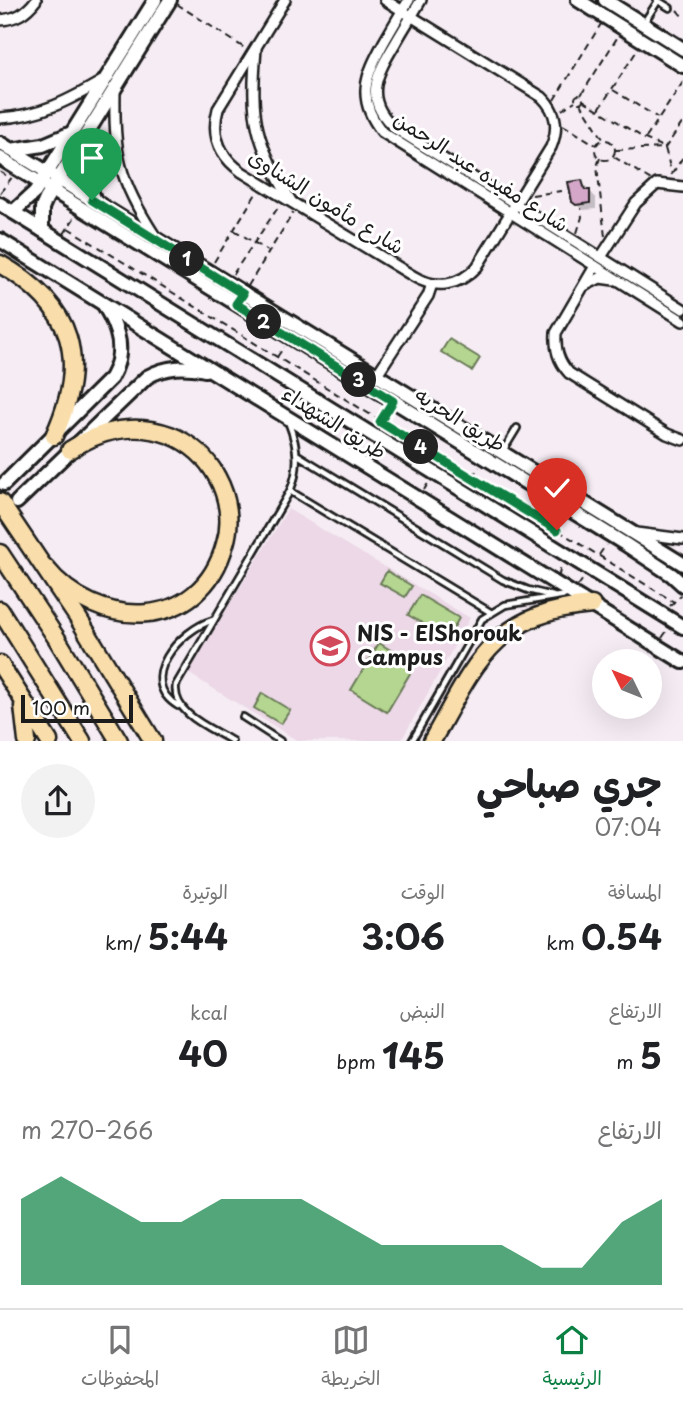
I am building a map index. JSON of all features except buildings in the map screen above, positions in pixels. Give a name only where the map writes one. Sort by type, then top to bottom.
[{"type":"highway","points":[[0,264],[28,281],[45,297],[58,315],[67,336],[72,358],[72,381],[68,404],[54,436]]},
{"type":"highway","points":[[45,567],[67,589],[93,605],[117,613],[146,614],[174,606],[199,589],[217,565],[227,538],[227,502],[220,481],[208,463],[184,442],[153,430],[128,428],[91,438],[70,450]]},
{"type":"highway","points":[[8,502],[153,741]]},
{"type":"highway","points":[[0,553],[57,639],[119,741]]},
{"type":"highway","points":[[432,741],[476,663],[493,643],[514,627],[538,615],[564,608],[592,605]]},
{"type":"highway","points":[[0,610],[82,741]]},
{"type":"highway","points":[[0,664],[49,741]]},
{"type":"highway","points":[[19,694],[27,741]]},
{"type":"street","points":[[0,20],[22,15],[36,0]]},
{"type":"street","points":[[155,0],[110,84],[115,142],[121,169],[130,194],[158,240]]},
{"type":"street","points":[[13,212],[49,181],[110,84],[170,0]]},
{"type":"street","name":"شارع مأمون الشناوى","points":[[285,0],[218,109],[216,140],[233,166],[421,281],[432,284]]},
{"type":"street","points":[[376,376],[428,296],[432,284],[456,283],[471,274],[517,205],[555,139],[555,118],[550,106],[535,92],[386,0]]},
{"type":"street","name":"شارع مفيده عبد الرحمن","points":[[409,0],[367,77],[366,99],[373,120],[382,132],[394,141],[517,205],[595,266],[683,321]]},
{"type":"street","name":"شارع مفيده عبد الرحمن","points":[[421,0],[378,74],[375,86],[380,111],[396,129],[575,241],[602,255],[683,309]]},
{"type":"street","points":[[578,0],[683,66]]},
{"type":"street","points":[[605,0],[683,49]]},
{"type":"street","points":[[254,50],[253,105],[256,125],[268,162],[292,202]]},
{"type":"street","points":[[0,118],[43,111],[110,84]]},
{"type":"street","points":[[6,146],[43,145],[78,135]]},
{"type":"street","points":[[78,135],[84,171],[95,202]]},
{"type":"street","name":"طريق الحريه","points":[[6,146],[81,209],[612,536],[627,538],[681,563]]},
{"type":"street","name":"طريق الحريه","points":[[0,158],[14,174],[49,181],[95,202],[502,453],[627,538],[683,585]]},
{"type":"street","points":[[42,230],[42,208],[49,181]]},
{"type":"street","points":[[683,187],[657,184],[636,202],[602,255],[592,258],[595,266],[556,332],[555,344],[562,365],[569,373],[667,434],[683,440]]},
{"type":"street","name":"طريق الشهداء","points":[[0,204],[673,621]]},
{"type":"street","name":"طريق الشهداء","points":[[0,240],[683,662]]},
{"type":"street","points":[[583,287],[600,278],[619,281]]},
{"type":"street","points":[[4,484],[106,385],[118,365],[118,335],[114,321],[102,302]]},
{"type":"street","points":[[8,502],[70,450],[141,381],[168,368],[214,371]]},
{"type":"street","points":[[627,538],[683,540]]},
{"type":"street","points":[[672,575],[674,567],[681,563]]},
{"type":"lane","points":[[643,24],[657,0],[670,8]]},
{"type":"lane","points":[[180,706],[175,691],[178,680],[290,491],[296,474],[298,455],[286,416]]},
{"type":"lane","points":[[502,453],[517,428]]},
{"type":"lane","points":[[298,455],[503,580],[554,596]]},
{"type":"lane","points":[[290,491],[491,612]]},
{"type":"lane","points":[[412,741],[475,628],[491,612],[505,605],[573,594]]},
{"type":"lane","points":[[214,620],[198,626],[174,646],[161,675],[163,690],[168,698],[232,741]]},
{"type":"lane","points":[[243,718],[280,741]]},
{"type":"path","points":[[170,0],[254,50]]},
{"type":"path","points":[[670,8],[677,10],[683,17]]},
{"type":"path","points":[[550,106],[605,17]]},
{"type":"path","points":[[623,28],[581,95],[581,101],[604,140],[609,141],[616,149],[666,148]]},
{"type":"path","points":[[598,110],[643,41]]},
{"type":"path","points":[[645,139],[683,82]]},
{"type":"path","points":[[612,89],[659,119]]},
{"type":"path","points":[[581,95],[576,96],[575,101],[555,118],[596,145]]},
{"type":"path","points":[[575,101],[581,101],[645,139],[666,148]]},
{"type":"path","points":[[683,122],[666,148],[672,175],[683,157]]},
{"type":"path","points":[[604,140],[596,145],[595,152],[600,159],[606,160],[613,156],[616,149]]},
{"type":"path","points":[[613,156],[657,184]]},
{"type":"path","points":[[600,159],[597,166],[602,255]]},
{"type":"path","points":[[0,172],[14,174]]},
{"type":"path","points":[[0,193],[1,188],[14,174]]},
{"type":"path","points":[[207,271],[262,184]]},
{"type":"path","points":[[517,205],[562,191]]},
{"type":"path","points":[[227,283],[253,242],[292,202]]},
{"type":"path","points":[[243,294],[269,252],[292,202]]},
{"type":"path","points":[[575,241],[582,217],[580,208]]},
{"type":"path","points":[[59,240],[81,209]]},
{"type":"path","points":[[68,228],[674,602]]},
{"type":"path","points":[[234,229],[269,252]]},
{"type":"path","points":[[277,358],[290,338]]},
{"type":"path","points":[[380,422],[393,401]]},
{"type":"path","points":[[472,478],[485,458]]},
{"type":"path","points":[[419,498],[435,473]]},
{"type":"path","points":[[599,556],[612,536]]},
{"type":"path","points":[[549,579],[560,575],[561,564],[566,555]]},
{"type":"path","points":[[573,594],[589,569]]},
{"type":"path","points":[[657,646],[673,621],[674,602],[683,592]]},
{"type":"shaded area","name":"NIS - ElShorouk Campus","points":[[288,509],[470,618],[401,741],[298,741],[188,673]]},
{"type":"green space","points":[[449,339],[480,358],[472,371],[441,352]]},
{"type":"green space","points":[[387,571],[412,586],[405,597],[380,583]]},
{"type":"green space","points":[[420,595],[459,618],[448,638],[408,615]]},
{"type":"green space","points":[[379,643],[415,665],[387,712],[351,690]]},
{"type":"green space","points":[[262,693],[290,710],[281,724],[254,708]]},
{"type":"place","name":"NIS - ElShorouk Campus","points":[[330,646]]},
{"type":"route","points":[[92,200],[243,294],[236,304],[393,401],[380,422],[557,530]]}]
